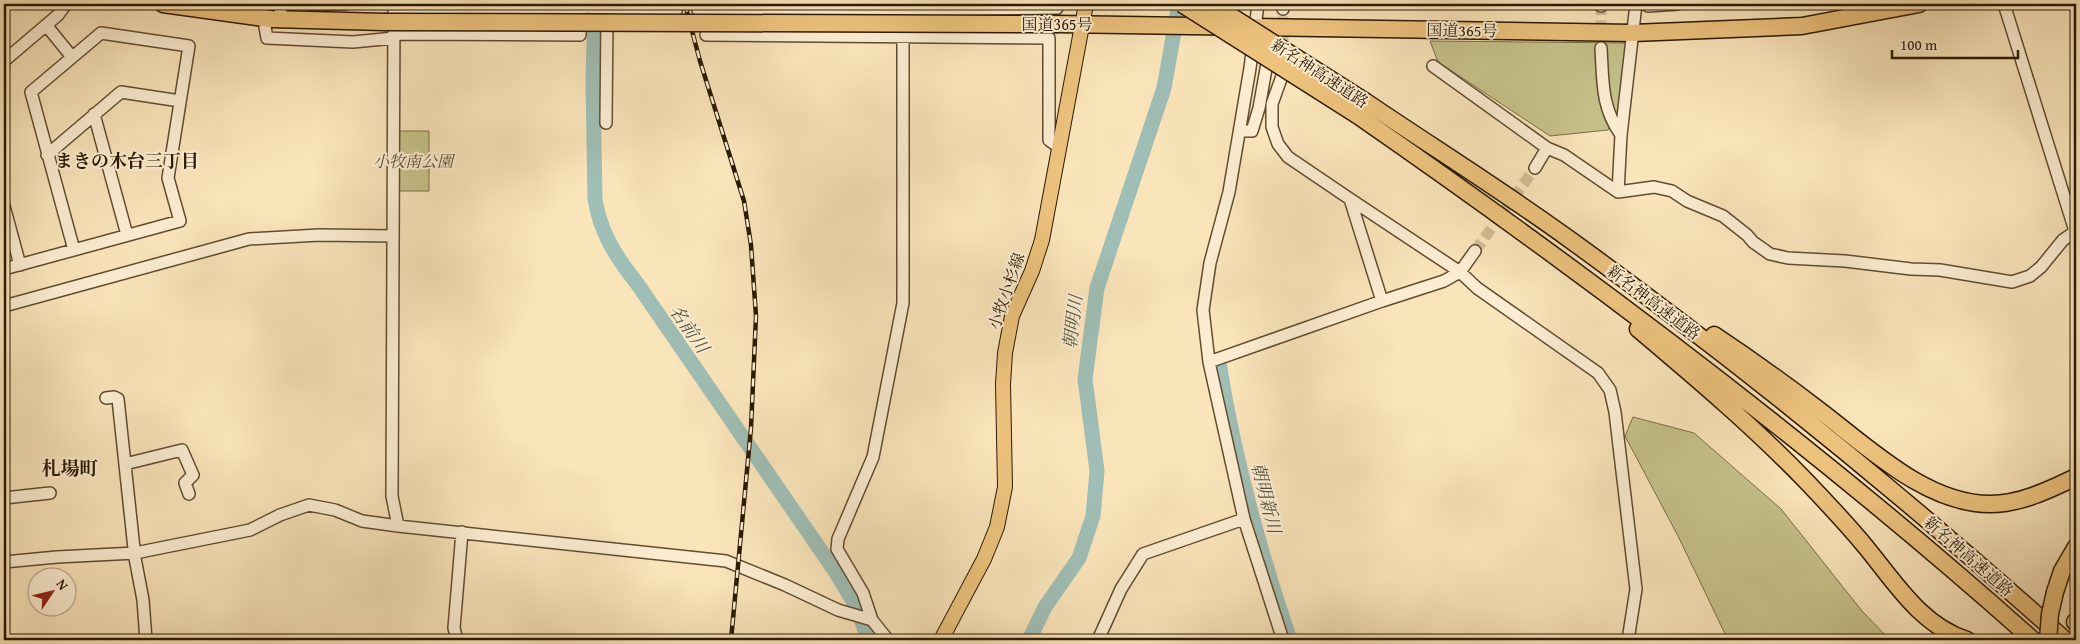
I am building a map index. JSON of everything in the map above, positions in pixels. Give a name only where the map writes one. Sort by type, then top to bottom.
[{"type":"highway","name":"国道365号","points":[[163,4],[281,11],[390,31],[1100,24],[1633,33],[1802,26],[1919,4]]},
{"type":"highway","name":"新名神高速道路","points":[[1182,4],[1361,109],[1566,237],[1673,315],[1891,488],[2065,640]]},
{"type":"highway","name":"新名神高速道路","points":[[1212,4],[1361,109],[1450,180],[1689,355],[1877,506],[2033,640]]},
{"type":"highway","points":[[1450,180],[1619,314],[1715,394],[1782,457],[1835,512],[1912,604],[1943,629],[1967,640]]},
{"type":"highway","points":[[1566,237],[1737,350],[1898,470],[1936,492],[1972,502],[2008,502],[2028,498],[2076,477]]},
{"type":"highway","points":[[2048,640],[2050,614],[2055,592],[2062,571],[2076,547]]},
{"type":"main road","name":"小牧小杉線","points":[[941,640],[984,559],[997,527],[1005,487],[1003,384],[1005,353],[1012,316],[1032,271],[1042,240],[1086,4]]},
{"type":"street","points":[[4,61],[58,15],[66,4]]},
{"type":"street","points":[[308,4],[345,4]]},
{"type":"street","points":[[697,4],[698,10],[903,7],[1057,8],[1058,4]]},
{"type":"street","points":[[1258,4],[1230,192],[1210,263],[1205,286],[1203,310],[1209,362],[1244,519],[1283,640]]},
{"type":"street","points":[[1618,192],[1621,135],[1636,4]]},
{"type":"street","points":[[1648,4],[1648,6],[1678,4]]},
{"type":"street","points":[[1433,66],[1548,148],[1564,155],[1618,192],[1654,187],[1672,191],[1687,201],[1723,216],[1770,254],[1788,258],[1940,270],[2012,282],[2030,276],[2063,240],[2076,231],[2004,4]]},
{"type":"street","points":[[398,526],[392,496],[393,236],[390,31],[394,5],[606,6],[676,11]]},
{"type":"street","points":[[606,6],[606,123]]},
{"type":"street","points":[[265,27],[267,38],[353,42],[390,31],[580,35],[582,7]]},
{"type":"street","points":[[888,640],[870,619],[863,593],[837,549],[838,539],[873,457],[903,303],[903,7]]},
{"type":"street","points":[[46,25],[72,57]]},
{"type":"street","points":[[4,269],[20,265],[74,250],[127,235],[180,221],[168,178],[189,46],[101,33],[31,92],[74,250]]},
{"type":"street","points":[[706,35],[1049,38],[1049,140],[1060,148]]},
{"type":"street","points":[[1240,131],[1252,131],[1259,108],[1269,52],[1283,44],[1282,76],[1272,104],[1272,127],[1278,144],[1288,157],[1460,272],[1476,288],[1598,373],[1610,390],[1615,412],[1636,589],[1628,640]]},
{"type":"street","points":[[1600,48],[1604,101],[1611,121],[1621,135]]},
{"type":"street","points":[[47,155],[121,92],[180,101]]},
{"type":"street","points":[[94,114],[127,235]]},
{"type":"street","points":[[1535,168],[1548,148]]},
{"type":"street","points":[[1350,199],[1382,301]]},
{"type":"street","points":[[4,206],[20,265]]},
{"type":"street","points":[[4,306],[249,239],[319,236],[393,236]]},
{"type":"street","points":[[1209,362],[1444,281],[1460,272],[1476,251]]},
{"type":"street","points":[[106,398],[114,397],[118,399],[135,553],[143,600],[146,640]]},
{"type":"street","points":[[125,464],[182,450],[193,475],[185,483],[189,494]]},
{"type":"street","points":[[4,498],[50,493]]},
{"type":"street","points":[[4,562],[67,556],[135,553],[250,530],[280,515],[308,505],[336,510],[362,521],[398,526],[726,561],[785,585],[838,610],[870,619]]},
{"type":"street","points":[[1098,640],[1121,589],[1143,554],[1244,519]]},
{"type":"street","points":[[457,640],[454,628],[462,532]]},
{"type":"green space","points":[[1430,41],[1627,43],[1623,105],[1608,130],[1550,136],[1438,62]]},
{"type":"green space","name":"小牧南公園","points":[[396,131],[429,131],[429,191],[396,191]]},
{"type":"green space","points":[[1633,417],[1694,433],[1781,509],[1862,611],[1890,640],[1728,640],[1678,536],[1625,436]]},
{"type":"waterway","name":"名前川","points":[[595,4],[593,81],[595,199],[605,233],[622,263],[835,571],[858,609],[868,640]]},
{"type":"waterway","name":"朝明川","points":[[1029,640],[1045,607],[1079,558],[1093,516],[1097,471],[1085,379],[1097,288],[1164,88],[1179,4]]},
{"type":"waterway","name":"朝明新川","points":[[1219,363],[1232,434],[1248,503],[1290,640]]},
{"type":"tunnel","points":[[1601,6],[1601,48]]},
{"type":"tunnel","points":[[1283,9],[1283,44]]},
{"type":"tunnel","points":[[1475,251],[1535,168]]},
{"type":"railway","points":[[685,4],[700,61],[744,201],[751,245],[756,316],[751,428],[731,640]]},
{"type":"district","name":"まきの木台三丁目","points":[[127,161]]},
{"type":"district","name":"札場町","points":[[70,468]]}]
